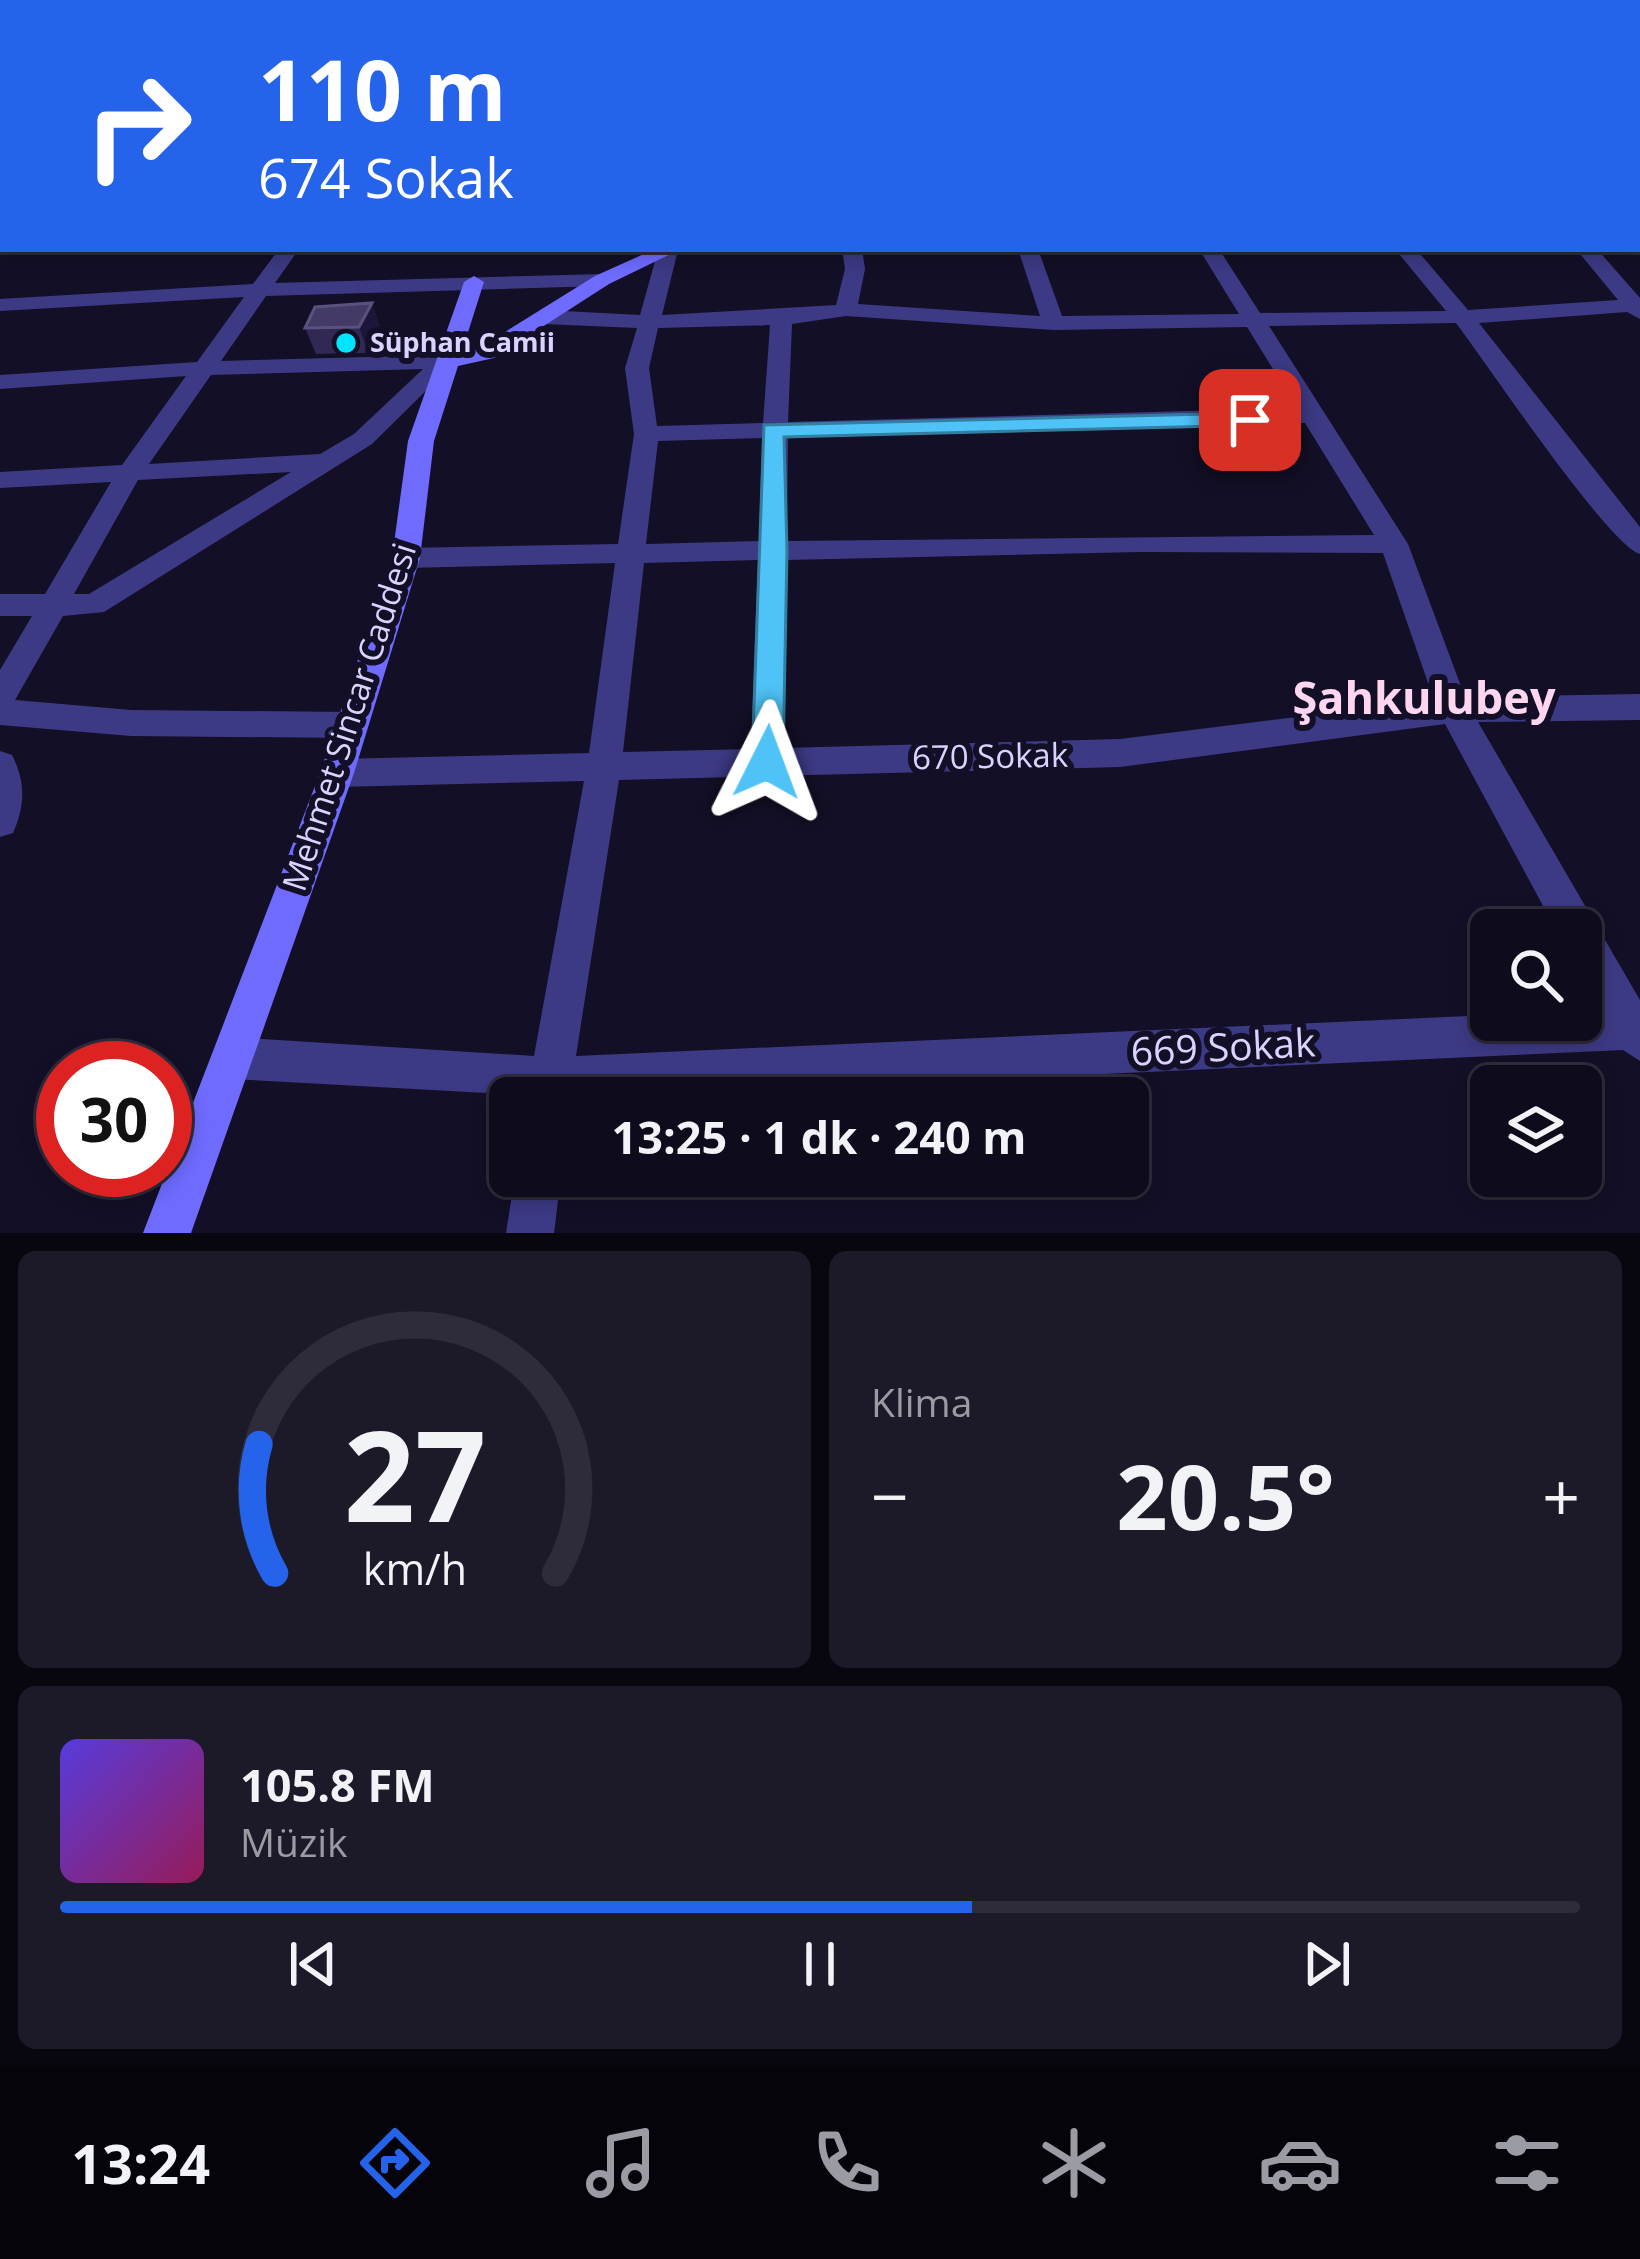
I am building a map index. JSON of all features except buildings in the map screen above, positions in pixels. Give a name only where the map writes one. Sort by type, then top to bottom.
[{"type":"street","points":[[0,698],[130,472],[287,252]]},
{"type":"street","points":[[0,382],[204,368],[444,362],[486,353],[602,280],[667,252]]},
{"type":"street","points":[[552,1077],[604,765],[646,434],[637,368],[669,252]]},
{"type":"street","points":[[845,310],[855,268],[852,252]]},
{"type":"street","points":[[1029,252],[1053,323]]},
{"type":"street","points":[[1211,252],[1394,544],[1454,710],[1566,909]]},
{"type":"street","points":[[1408,252],[1466,316],[1571,466],[1640,545]]},
{"type":"street","points":[[1589,252],[1636,307]]},
{"type":"street","points":[[0,304],[474,281],[602,280]]},
{"type":"street","name":"Mehmet Sincar Caddesi","points":[[167,1233],[338,773],[406,558],[421,441],[474,281]]},
{"type":"street","points":[[544,317],[649,322],[845,310],[1053,323],[1466,316],[1636,307]]},
{"type":"street","points":[[767,762],[774,551],[772,430],[782,317]]},
{"type":"street","points":[[0,605],[94,605],[363,439],[444,362]]},
{"type":"street","points":[[646,434],[1312,415]]},
{"type":"street","points":[[0,480],[327,462]]},
{"type":"street","points":[[406,558],[1139,543],[1394,544]]},
{"type":"street","name":"670 Sokak","points":[[338,773],[1120,753],[1454,710],[1640,707]]},
{"type":"street","points":[[0,712],[131,723],[352,725]]},
{"type":"street","points":[[0,765],[7,805],[0,822]]},
{"type":"street","points":[[1602,972],[1638,1032]]},
{"type":"street","name":"669 Sokak","points":[[764,1077],[1638,1032]]},
{"type":"street","name":"669 Sokak","points":[[232,1058],[489,1082]]},
{"type":"street","points":[[530,1233],[535,1197]]},
{"type":"place","name":"Süphan Camii","points":[[346,343]]},
{"type":"district","name":"Şahkulubey","points":[[1424,698]]},
{"type":"route","points":[[767,762],[774,551],[772,430],[1250,420]]}]
